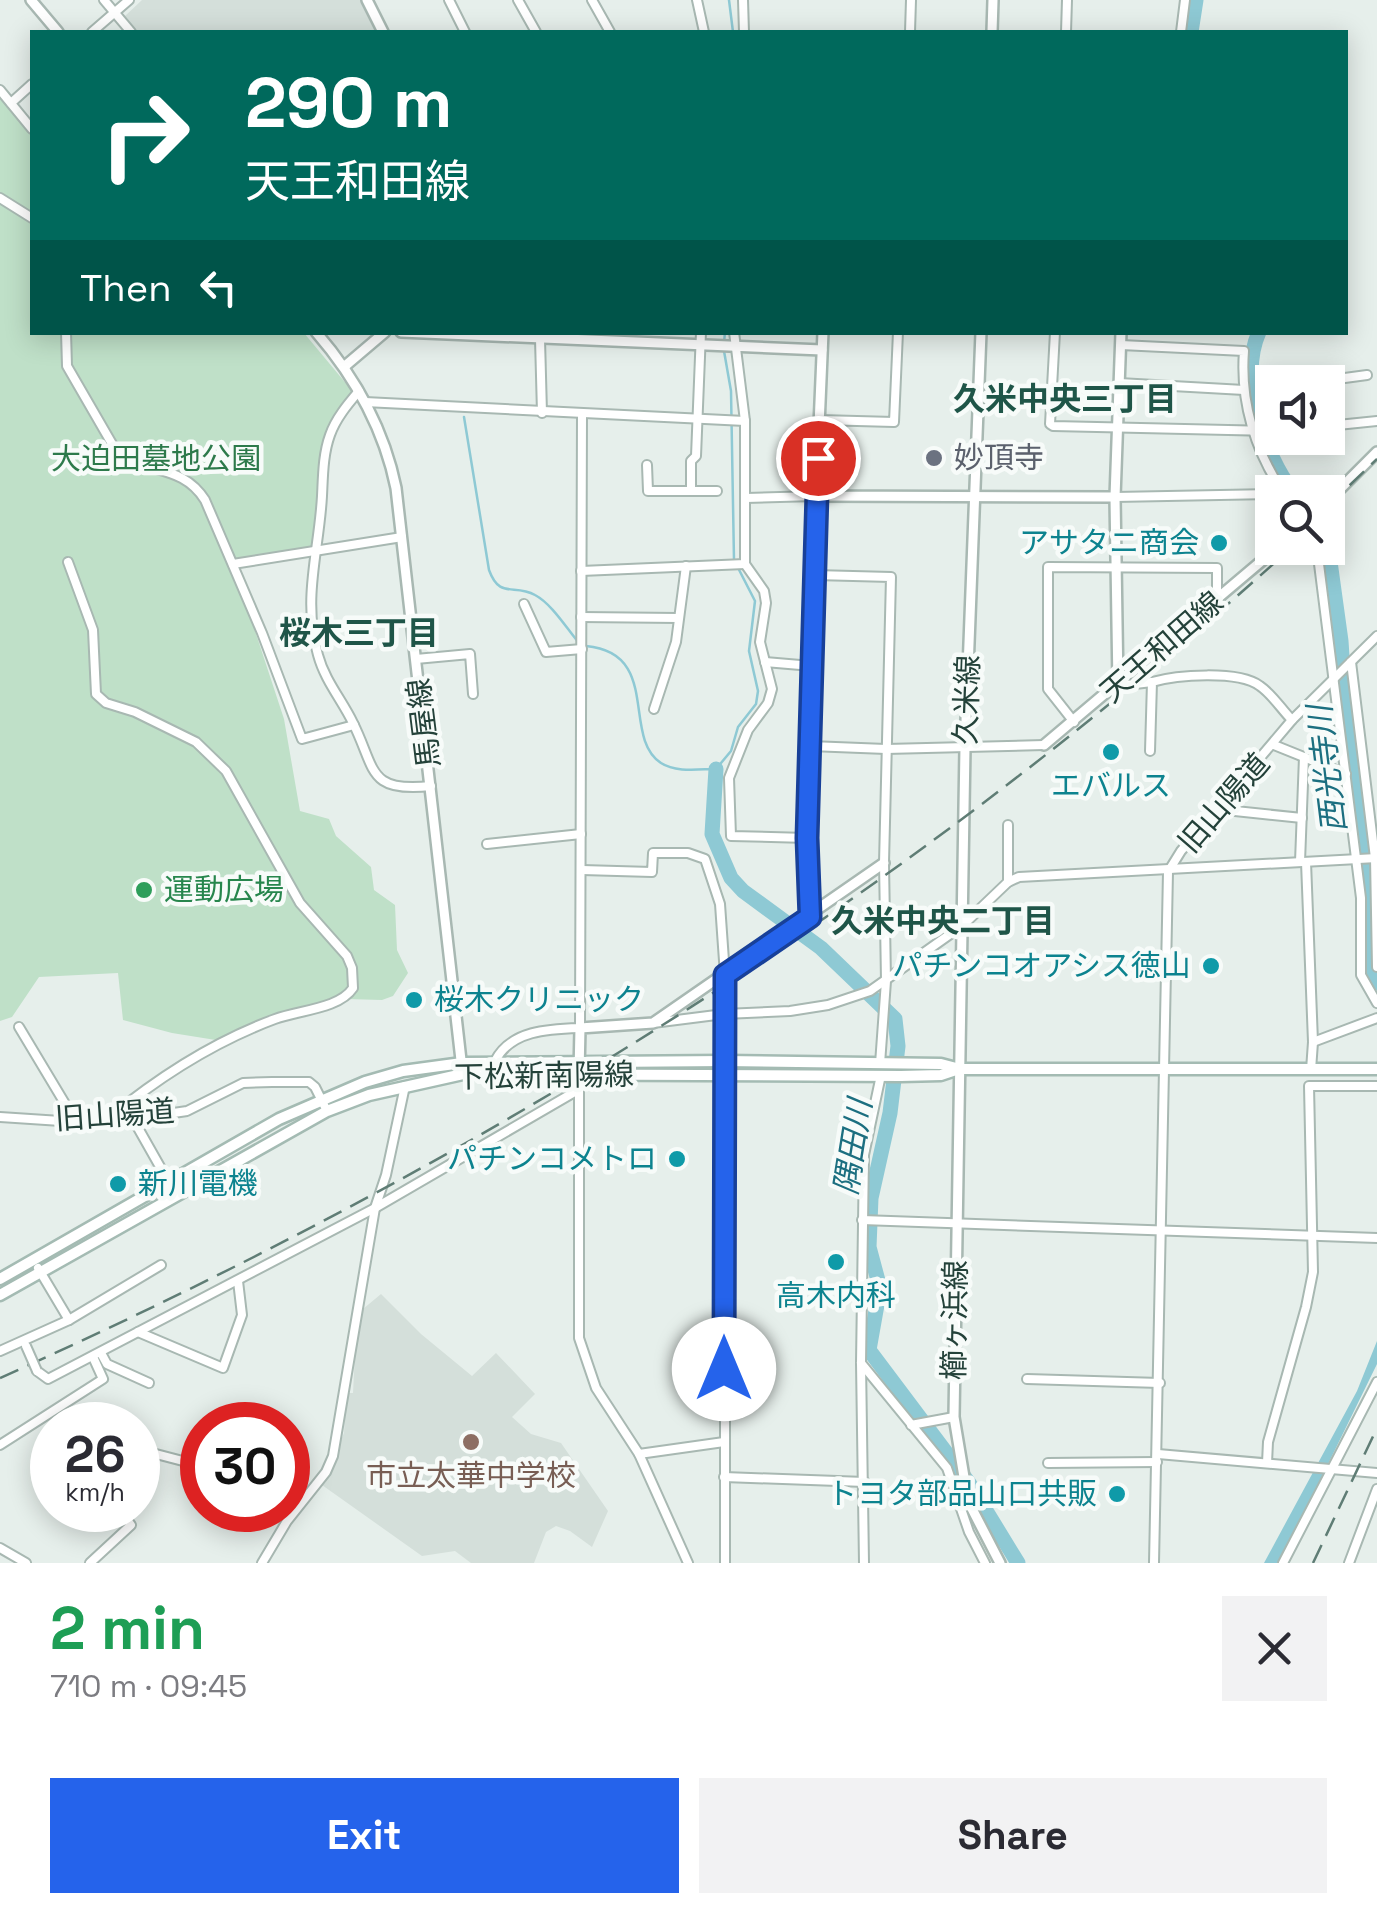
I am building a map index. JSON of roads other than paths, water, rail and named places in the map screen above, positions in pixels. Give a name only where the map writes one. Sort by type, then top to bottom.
[{"type":"main road","name":"下松新南陽線","points":[[0,1280],[321,1098],[403,1071],[725,1061],[900,1070],[941,1064],[960,1068],[1377,1069]]},
{"type":"main road","name":"下松新南陽線","points":[[0,1295],[327,1111],[462,1068],[495,1062],[724,1075],[883,1069]]},
{"type":"street","points":[[30,0],[56,30]]},
{"type":"street","points":[[104,0],[129,30]]},
{"type":"street","points":[[94,30],[129,0]]},
{"type":"street","points":[[368,0],[382,30]]},
{"type":"street","points":[[448,0],[464,30]]},
{"type":"street","points":[[518,0],[535,30]]},
{"type":"street","points":[[592,0],[609,30]]},
{"type":"street","points":[[697,0],[704,30]]},
{"type":"street","points":[[743,0],[744,30]]},
{"type":"street","points":[[910,30],[911,0]]},
{"type":"street","points":[[992,30],[993,0]]},
{"type":"street","points":[[1066,30],[1068,0]]},
{"type":"street","points":[[1181,30],[1185,0]]},
{"type":"street","points":[[11,103],[30,86]]},
{"type":"street","points":[[0,90],[30,127]]},
{"type":"street","points":[[0,198],[30,217]]},
{"type":"street","points":[[66,335],[65,358],[70,374],[115,450],[135,462],[174,473],[196,487],[210,508],[302,739],[354,725]]},
{"type":"street","name":"馬屋線","points":[[319,335],[345,366],[366,402],[392,464],[462,1068]]},
{"type":"street","points":[[345,366],[382,335]]},
{"type":"street","points":[[490,335],[623,337],[700,346],[822,350]]},
{"type":"street","points":[[691,490],[701,335]]},
{"type":"street","points":[[734,335],[745,422],[746,564],[764,591],[760,642],[772,689],[768,703],[748,730],[729,778],[731,836],[807,838]]},
{"type":"street","points":[[810,917],[807,838],[823,335]]},
{"type":"street","points":[[820,420],[894,422],[898,335]]},
{"type":"street","name":"久米線","points":[[960,1068],[965,747],[981,335]]},
{"type":"street","points":[[1055,335],[1050,424],[1053,426],[1255,432]]},
{"type":"street","points":[[1121,335],[1116,497],[1118,686],[1177,675],[1234,678],[1258,684],[1292,720]]},
{"type":"street","points":[[1195,347],[1196,335]]},
{"type":"street","points":[[538,336],[542,413]]},
{"type":"street","points":[[1120,345],[1244,351],[1244,390],[1252,432],[1274,475]]},
{"type":"street","points":[[1345,378],[1366,375]]},
{"type":"street","points":[[1119,383],[1244,390]]},
{"type":"street","points":[[359,391],[342,410],[330,434],[315,541],[317,551],[309,585],[318,656],[325,676],[354,725],[361,749],[378,775],[404,789],[431,786]]},
{"type":"street","points":[[366,402],[745,422]]},
{"type":"street","points":[[582,415],[579,1338],[596,1388],[640,1454],[688,1563]]},
{"type":"street","points":[[1345,424],[1377,421]]},
{"type":"street","points":[[1345,484],[1377,452]]},
{"type":"street","points":[[648,465],[648,491],[717,491]]},
{"type":"street","points":[[746,498],[1255,494]]},
{"type":"street","points":[[233,564],[402,538]]},
{"type":"street","points":[[68,562],[93,630],[96,694],[106,703],[173,729],[212,755],[233,780],[300,903],[346,956],[354,988],[343,1000],[279,1017],[236,1034],[168,1072],[110,1118]]},
{"type":"street","points":[[581,571],[746,564]]},
{"type":"street","name":"天王和田線","points":[[1044,745],[1257,565]]},
{"type":"street","points":[[1318,565],[1361,898],[1361,975],[1377,1003]]},
{"type":"street","points":[[654,709],[676,642],[686,566]]},
{"type":"street","points":[[1074,722],[1048,689],[1048,567],[1216,568],[1217,600]]},
{"type":"street","points":[[815,575],[891,577],[883,1069],[864,1155],[862,1220],[864,1563]]},
{"type":"street","points":[[524,604],[546,652],[582,649]]},
{"type":"street","points":[[582,617],[678,618]]},
{"type":"street","name":"旧山陽道","points":[[1008,882],[1039,875],[1168,872],[1292,720],[1377,636]]},
{"type":"street","points":[[416,659],[470,654],[473,694]]},
{"type":"street","points":[[765,662],[812,666]]},
{"type":"street","points":[[1351,662],[1376,858],[1377,967]]},
{"type":"street","points":[[1150,751],[1152,682]]},
{"type":"street","points":[[810,746],[886,749],[1044,745]]},
{"type":"street","points":[[1274,745],[1346,774]]},
{"type":"street","points":[[1304,757],[1302,818],[1311,1070]]},
{"type":"street","points":[[1216,810],[1302,818]]},
{"type":"street","points":[[495,1062],[502,1049],[544,1030],[790,1011],[828,1005],[870,991],[963,926],[1008,882],[1008,825]]},
{"type":"street","points":[[487,844],[581,834]]},
{"type":"street","points":[[582,870],[652,872],[653,853],[688,853],[705,859],[720,904],[725,975],[725,1563]]},
{"type":"street","points":[[1154,1563],[1168,872],[1376,858]]},
{"type":"street","points":[[653,1023],[884,863]]},
{"type":"street","points":[[1313,1042],[1377,1018]]},
{"type":"street","points":[[19,1027],[76,1122]]},
{"type":"street","name":"櫛ヶ浜線","points":[[960,1068],[954,1417],[968,1501],[1000,1563]]},
{"type":"street","name":"旧山陽道","points":[[0,1117],[76,1122],[134,1119],[187,1111],[243,1083],[309,1082],[321,1098]]},
{"type":"street","points":[[262,1563],[287,1522],[326,1472],[333,1456],[375,1208],[405,1086]]},
{"type":"street","points":[[1267,1463],[1268,1442],[1313,1272],[1310,1086],[1377,1086]]},
{"type":"street","points":[[25,1342],[37,1371],[48,1379],[375,1208],[578,1090]]},
{"type":"street","points":[[321,1098],[327,1111]]},
{"type":"street","points":[[134,1119],[176,1194]]},
{"type":"street","points":[[862,1220],[1377,1238]]},
{"type":"street","points":[[34,1260],[69,1320]]},
{"type":"street","points":[[0,1351],[69,1320],[161,1265]]},
{"type":"street","points":[[138,1332],[223,1368],[242,1315],[238,1281]]},
{"type":"street","points":[[97,1355],[106,1364],[149,1383]]},
{"type":"street","points":[[0,1445],[102,1379],[97,1355]]},
{"type":"street","points":[[862,1363],[947,1468],[969,1532],[985,1563]]},
{"type":"street","points":[[1027,1379],[1160,1383]]},
{"type":"street","points":[[1283,1563],[1377,1382]]},
{"type":"street","points":[[911,1424],[954,1417]]},
{"type":"street","points":[[640,1454],[724,1442]]},
{"type":"street","points":[[1048,1463],[1158,1458],[1377,1473]]},
{"type":"street","points":[[724,1477],[865,1482]]},
{"type":"street","points":[[1350,1563],[1377,1489]]},
{"type":"street","points":[[90,1563],[122,1532]]},
{"type":"street","points":[[0,1548],[26,1563]]},
{"type":"water","points":[[1377,1341],[1377,1364],[1286,1550],[1277,1563],[1264,1563],[1357,1391]]},
{"type":"waterway","points":[[729,0],[733,30]]},
{"type":"waterway","name":"西光寺川","points":[[1191,30],[1196,0]]},
{"type":"waterway","points":[[724,343],[725,335]]},
{"type":"waterway","name":"西光寺川","points":[[1258,335],[1251,371],[1253,393],[1264,437],[1282,475]]},
{"type":"waterway","points":[[586,646],[609,652],[624,664],[633,679],[643,735],[649,751],[661,763],[681,769],[716,769],[731,751],[738,727],[756,704],[758,691],[749,651],[755,601],[734,560],[731,391],[724,351]]},
{"type":"waterway","points":[[464,417],[493,579],[503,588],[541,599],[579,643]]},
{"type":"waterway","name":"西光寺川","points":[[1330,565],[1341,641],[1347,733],[1369,892],[1368,967],[1377,983]]},
{"type":"waterway","name":"隅田川","points":[[716,769],[712,834],[731,878],[821,948],[895,1019],[898,1046],[890,1113],[871,1198],[869,1247],[880,1288],[869,1350],[969,1483],[1018,1563]]},
{"type":"railway","points":[[1345,490],[1377,459]]},
{"type":"railway","points":[[0,1378],[349,1208],[516,1114],[679,1015],[838,909],[992,796],[1143,676],[1271,565]]},
{"type":"railway","points":[[1313,1563],[1377,1428]]},
{"type":"place","name":"妙頂寺","points":[[934,458]]},
{"type":"place","name":"アサタニ商会","points":[[1219,543]]},
{"type":"place","name":"エバルス","points":[[1111,752]]},
{"type":"place","name":"運動広場","points":[[144,890]]},
{"type":"place","name":"パチンコオアシス徳山","points":[[1211,966]]},
{"type":"place","name":"桜木クリニック","points":[[414,1000]]},
{"type":"place","name":"パチンコメトロ","points":[[677,1159]]},
{"type":"place","name":"新川電機","points":[[118,1184]]},
{"type":"place","name":"高木内科","points":[[836,1262]]},
{"type":"place","name":"市立太華中学校","points":[[471,1442]]},
{"type":"place","name":"トヨタ部品山口共販","points":[[1117,1494]]},
{"type":"district","name":"久米中央三丁目","points":[[1065,399]]},
{"type":"district","name":"桜木三丁目","points":[[359,633]]},
{"type":"district","name":"久米中央二丁目","points":[[943,921]]},
{"type":"park label","name":"大迫田墓地公園","points":[[156,459]]}]
